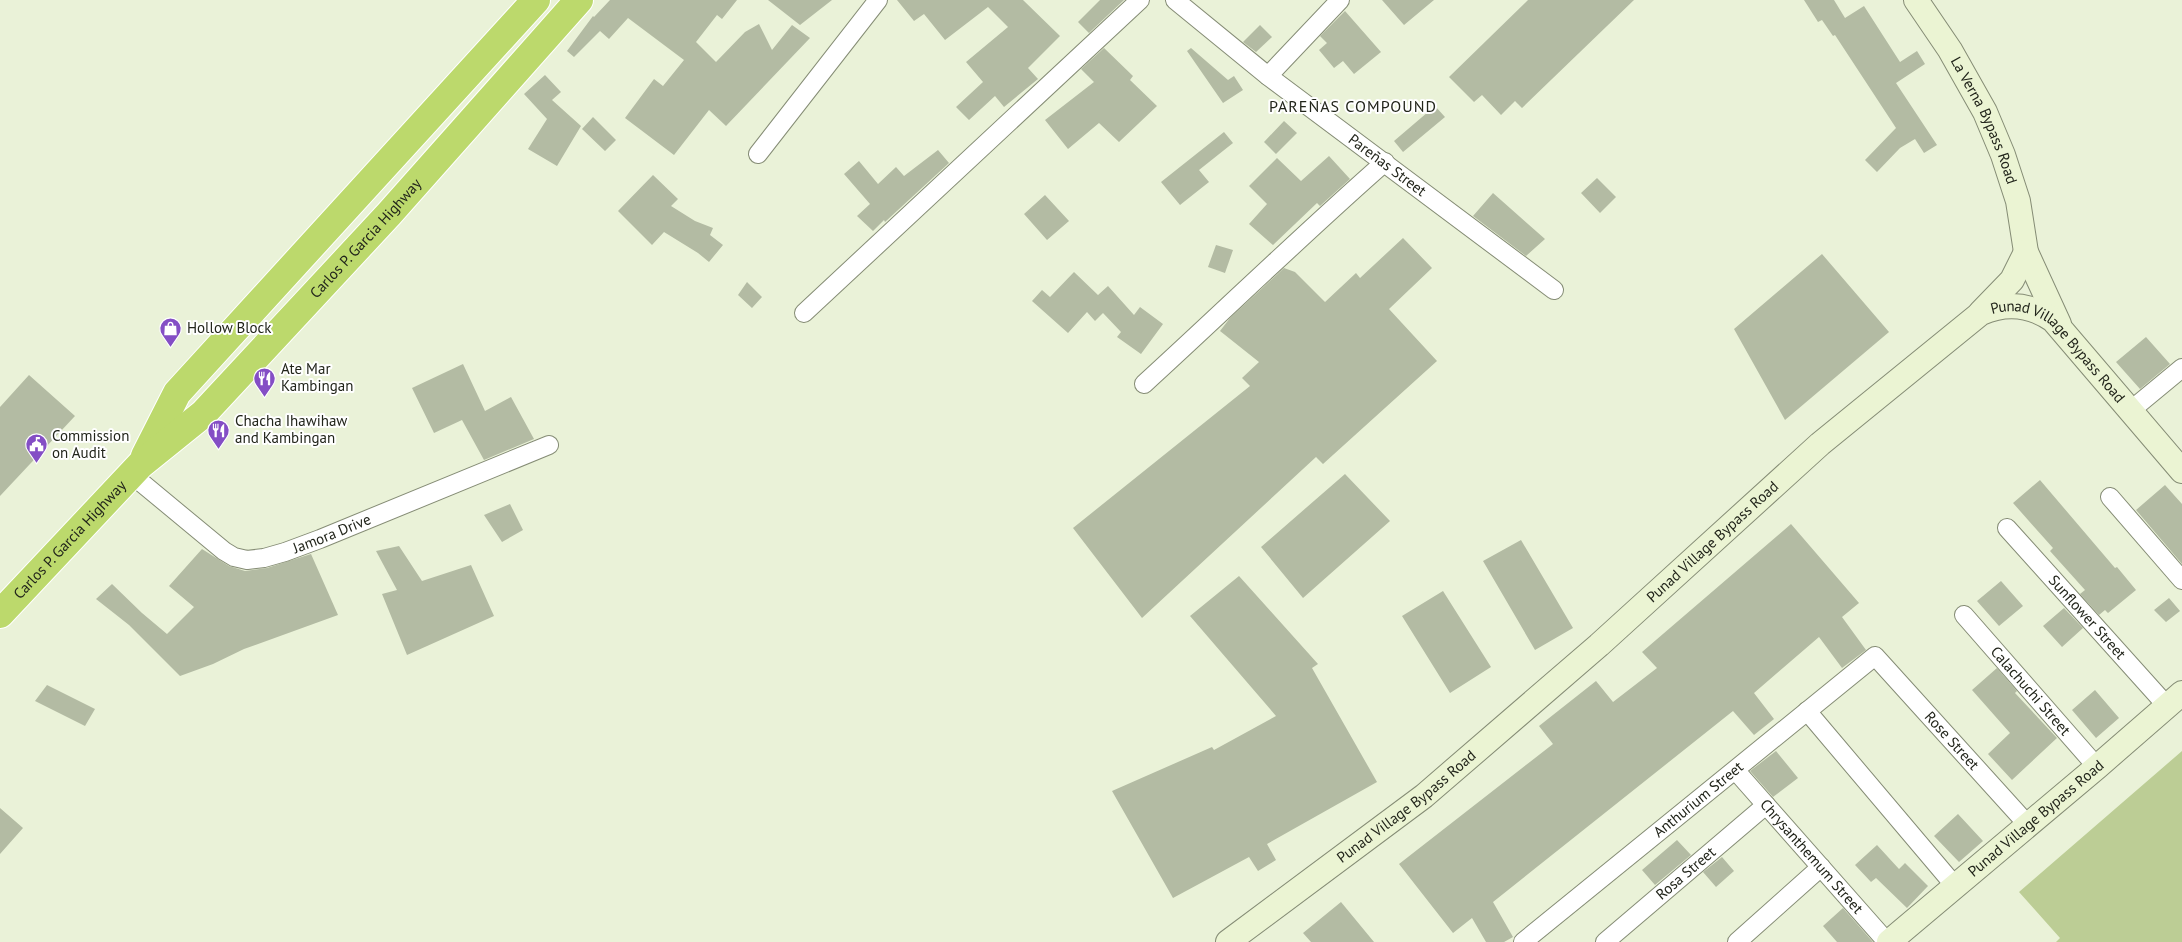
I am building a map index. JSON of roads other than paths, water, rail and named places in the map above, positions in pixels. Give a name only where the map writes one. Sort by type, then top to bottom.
[{"type":"highway","name":"Carlos P. Garcia Highway","points":[[136,469],[177,392],[536,0]]},
{"type":"highway","name":"Carlos P. Garcia Highway","points":[[0,614],[136,469],[203,414],[389,214],[580,0]]},
{"type":"main road","name":"La Verna Bypass Road","points":[[1916,0],[1950,50],[1985,112],[2014,186],[2026,252],[2059,324]]},
{"type":"main road","points":[[1980,313],[2012,280],[2026,252]]},
{"type":"main road","name":"Punad Village Bypass Road","points":[[1228,942],[1424,796],[1592,651],[1820,444],[1980,313],[2002,306],[2025,306],[2041,312],[2059,324],[2182,471]]},
{"type":"main road","name":"Punad Village Bypass Road","points":[[1888,942],[2175,699]]},
{"type":"street","points":[[758,154],[878,0]]},
{"type":"street","points":[[804,313],[1140,0]]},
{"type":"street","points":[[1268,76],[1340,0]]},
{"type":"street","name":"Pareñas Street","points":[[1180,2],[1268,76],[1554,290]]},
{"type":"street","points":[[1144,384],[1385,162]]},
{"type":"street","points":[[2130,411],[2178,378]]},
{"type":"street","name":"Jamora Drive","points":[[136,469],[224,551],[234,557],[247,560],[264,558],[320,539],[549,445]]},
{"type":"street","points":[[2110,497],[2182,580]]},
{"type":"street","name":"Sunflower Street","points":[[2007,528],[2175,699]]},
{"type":"street","name":"Calachuchi Street","points":[[1964,615],[2097,767]]},
{"type":"street","name":"Anthurium Street","points":[[1523,942],[1736,771],[1875,656]]},
{"type":"street","name":"Rose Street","points":[[1875,656],[2028,825]]},
{"type":"street","points":[[1807,711],[1955,886]]},
{"type":"street","name":"Chrysanthemum Street","points":[[1736,771],[1888,942]]},
{"type":"street","name":"Rosa Street","points":[[1605,942],[1766,804]]},
{"type":"street","points":[[1737,942],[1821,867]]},
{"type":"place","name":"Hollow Block","points":[[171,347]]},
{"type":"place","name":"Ate Mar Kambingan","points":[[265,397]]},
{"type":"place","name":"Chacha Ihawihaw and Kambingan","points":[[219,449]]},
{"type":"place","name":"Commission on Audit","points":[[36,464]]},
{"type":"district","name":"PAREÑAS COMPOUND","points":[[1353,106]]}]
